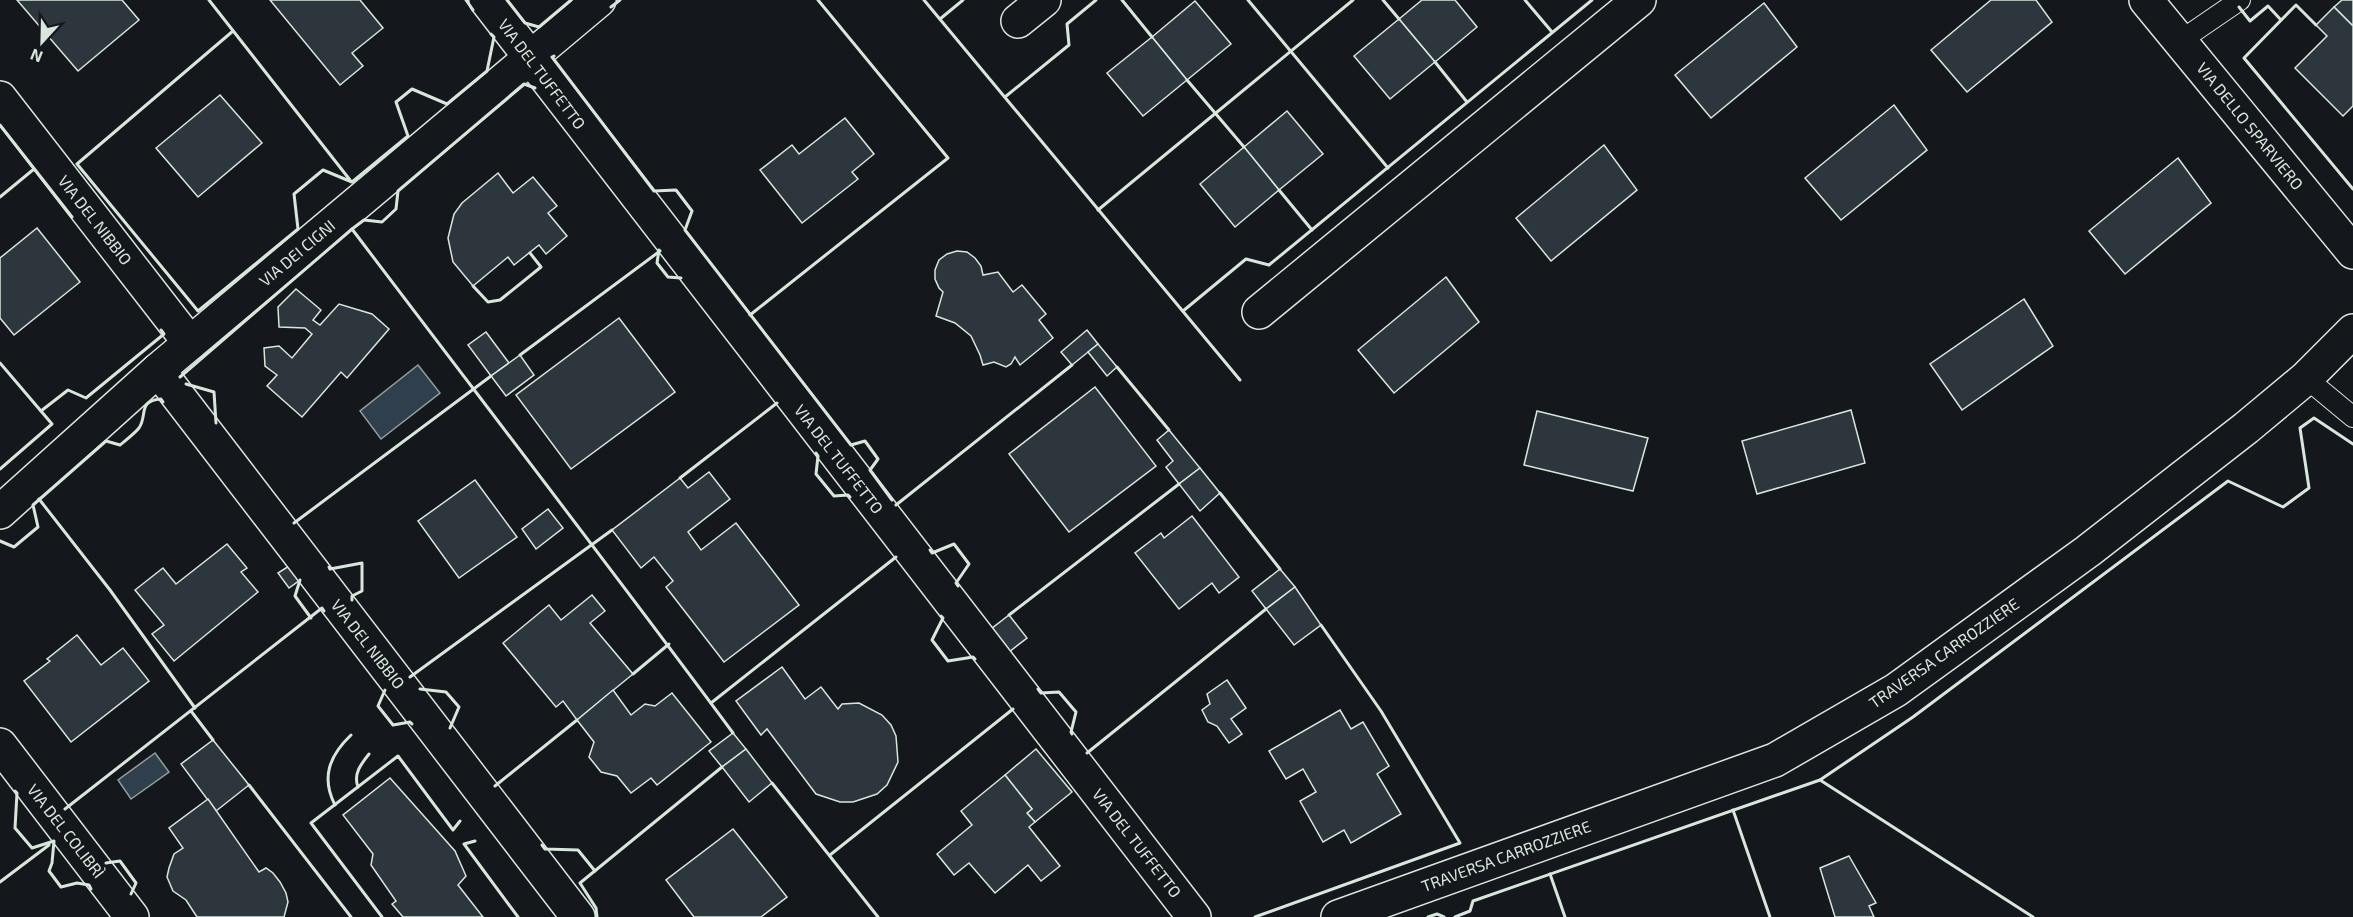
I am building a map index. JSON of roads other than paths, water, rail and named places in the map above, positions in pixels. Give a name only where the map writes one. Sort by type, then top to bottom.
[{"type":"street","name":"VIA DEL TUFFETTO","points":[[486,0],[1194,917]]},
{"type":"street","name":"VIA DEI CIGNI","points":[[0,512],[158,370],[599,0]]},
{"type":"street","points":[[1018,21],[1044,0]]},
{"type":"street","points":[[1259,312],[1639,0]]},
{"type":"street","name":"VIA DELLO SPARVIERO","points":[[2146,0],[2353,252]]},
{"type":"street","name":"VIA DEL NIBBIO","points":[[0,98],[190,343]]},
{"type":"street","name":"TRAVERSA CARROZZIERE","points":[[1338,917],[1776,760],[1896,690],[2088,551],[2246,428],[2306,378],[2353,331]]},
{"type":"street","name":"VIA DEL NIBBIO","points":[[158,370],[578,917]]},
{"type":"street","name":"VIA DEL COLIBRÌ","points":[[0,745],[132,917]]},
{"type":"lane","points":[[2180,41],[2240,0]]},
{"type":"lane","points":[[2306,378],[2353,417]]},
{"type":"water","points":[[418,365],[440,393],[381,439],[360,411]]},
{"type":"water","points":[[155,753],[169,772],[131,799],[118,780]]}]
